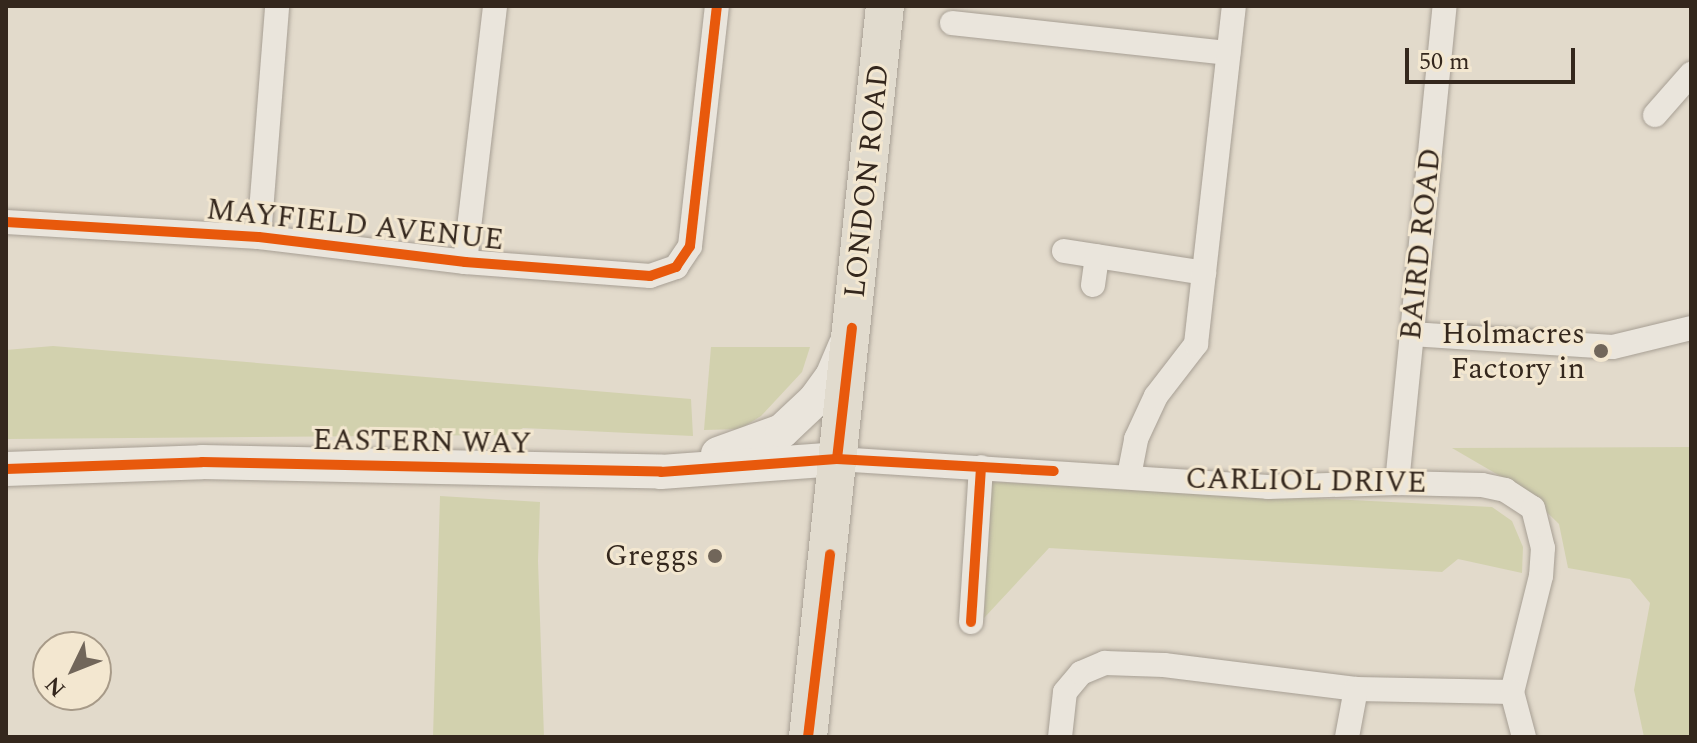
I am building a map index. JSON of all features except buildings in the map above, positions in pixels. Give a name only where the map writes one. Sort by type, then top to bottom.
[{"type":"main road","name":"LONDON ROAD","points":[[808,737],[885,6]]},
{"type":"street","points":[[259,237],[277,6]]},
{"type":"street","points":[[465,262],[495,6]]},
{"type":"street","name":"MAYFIELD AVENUE","points":[[6,222],[259,237],[465,262],[650,276],[676,267],[690,246],[717,6]]},
{"type":"street","points":[[1129,476],[1136,439],[1156,396],[1196,344],[1234,6]]},
{"type":"street","name":"BAIRD ROAD","points":[[1397,483],[1445,6]]},
{"type":"street","points":[[952,23],[994,16],[1228,53]]},
{"type":"street","points":[[1655,115],[1691,74]]},
{"type":"street","points":[[1064,251],[1204,273]]},
{"type":"street","points":[[1093,285],[1097,256]]},
{"type":"street","points":[[661,472],[782,431],[815,400],[832,377],[852,328]]},
{"type":"street","points":[[1411,334],[1613,347],[1691,328]]},
{"type":"street","name":"CARLIOL DRIVE","points":[[837,459],[1268,487],[1397,483],[1482,485],[1505,490],[1533,508],[1543,548],[1541,576],[1512,692],[1524,737]]},
{"type":"street","name":"EASTERN WAY","points":[[6,469],[202,462],[661,472],[837,459]]},
{"type":"street","points":[[971,622],[981,467]]},
{"type":"street","points":[[1060,737],[1065,692],[1081,673],[1105,663],[1164,665],[1356,689],[1512,692]]},
{"type":"street","points":[[1347,737],[1356,689]]},
{"type":"green space","points":[[53,346],[691,399],[693,436],[523,428],[512,435],[6,439],[6,350]]},
{"type":"green space","points":[[711,347],[810,347],[802,372],[761,416],[740,429],[704,430]]},
{"type":"green space","points":[[1691,447],[1691,737],[1644,737],[1634,690],[1650,603],[1630,579],[1568,568],[1559,524],[1524,490],[1452,448]]},
{"type":"green space","points":[[991,482],[1492,507],[1512,521],[1523,547],[1522,573],[1458,559],[1442,572],[1049,548],[984,618]]},
{"type":"green space","points":[[440,496],[540,502],[538,561],[544,737],[433,737]]},
{"type":"cycle path","points":[[6,222],[259,237],[465,262],[650,276],[676,267],[690,246],[717,6]]},
{"type":"cycle path","points":[[837,459],[852,328]]},
{"type":"cycle path","points":[[6,469],[202,462],[661,472],[837,459],[1054,471]]},
{"type":"cycle path","points":[[971,622],[981,467]]},
{"type":"cycle path","points":[[808,737],[830,554]]},
{"type":"place","name":"Holmacres Factory in","points":[[1601,351]]},
{"type":"place","name":"Greggs","points":[[715,556]]}]
